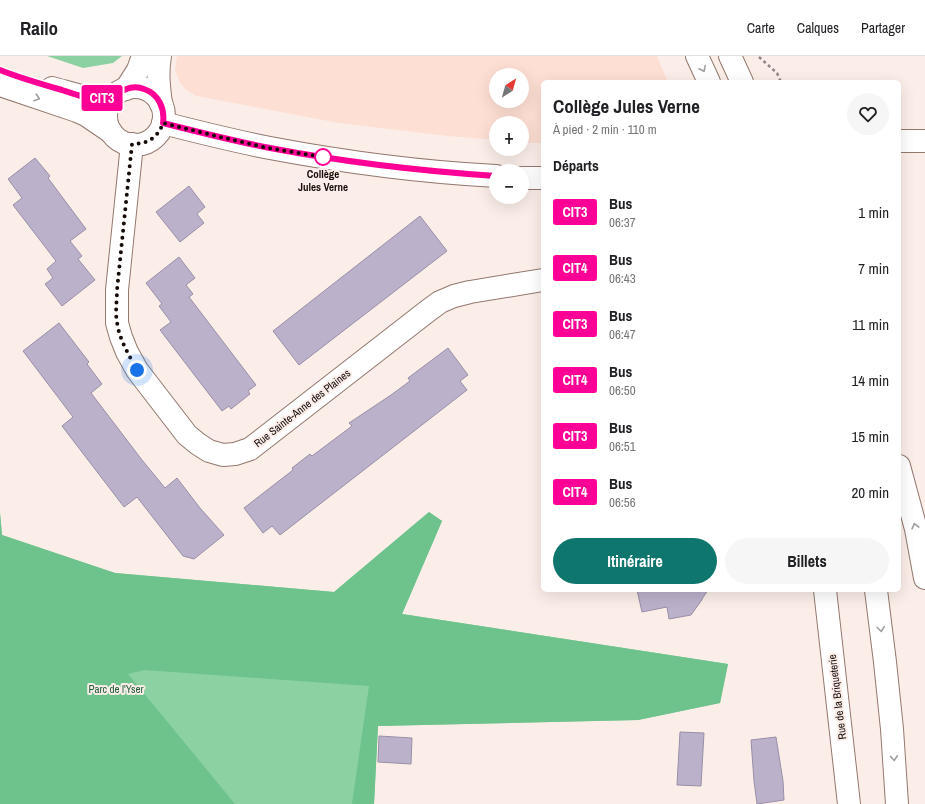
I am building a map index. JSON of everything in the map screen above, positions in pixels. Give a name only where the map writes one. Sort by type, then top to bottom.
[{"type":"street","points":[[111,132],[107,122],[106,112],[109,103],[121,92],[138,70],[143,56]]},
{"type":"street","points":[[0,85],[86,115],[111,132],[116,138],[128,144],[146,143],[159,131],[162,114],[158,80],[160,56]]},
{"type":"street","points":[[697,56],[709,80]]},
{"type":"street","points":[[730,56],[741,80]]},
{"type":"street","points":[[0,70],[42,85],[81,96],[101,98],[135,87],[145,89],[156,96],[162,114],[220,137],[268,148],[320,157],[419,170],[489,176]]},
{"type":"street","points":[[901,141],[925,141]]},
{"type":"street","name":"Rue Sainte-Anne des Plaines","points":[[132,144],[117,290],[117,323],[123,342],[137,370],[187,435],[198,444],[223,455],[235,454],[250,449],[440,302],[454,296],[470,292],[541,280]]},
{"type":"street","points":[[529,178],[541,178]]},
{"type":"street","points":[[901,473],[916,529],[925,578]]},
{"type":"street","name":"Rue de la Briqueterie","points":[[825,592],[849,804]]},
{"type":"street","points":[[876,592],[891,722],[897,804]]},
{"type":"path","points":[[758,56],[777,73],[780,80]]},
{"type":"shaded area","points":[[177,56],[657,56],[667,80],[541,80],[541,143],[529,143],[529,116],[489,116],[489,139],[339,123],[196,96],[185,89],[180,83],[175,70]]},
{"type":"green space","points":[[47,56],[122,56],[113,63],[83,68]]},
{"type":"green space","name":"Parc de l'Yser","points":[[429,512],[442,521],[402,614],[728,664],[720,703],[638,720],[378,726],[374,804],[0,804],[0,513],[2,535],[115,573],[334,592]]},
{"type":"green space","name":"Parc de l'Yser","points":[[429,512],[442,521],[402,614],[728,664],[720,703],[638,720],[378,726],[374,804],[352,804],[369,686],[144,670],[128,674],[235,804],[0,804],[0,513],[2,535],[115,573],[334,592]]},
{"type":"building","points":[[35,158],[50,176],[48,178],[86,229],[70,241],[82,256],[78,259],[95,280],[62,306],[45,284],[53,278],[47,269],[56,261],[13,205],[22,198],[8,179]]},
{"type":"building","points":[[189,186],[205,207],[197,214],[204,223],[180,242],[156,212]]},
{"type":"building","points":[[420,216],[447,251],[299,365],[273,331]]},
{"type":"building","points":[[179,257],[195,278],[186,285],[193,294],[189,297],[256,385],[248,391],[250,394],[231,409],[229,406],[222,411],[160,330],[171,322],[159,306],[162,304],[146,283]]},
{"type":"building","points":[[59,323],[89,362],[87,364],[102,384],[91,393],[142,460],[165,488],[177,478],[200,508],[224,535],[194,559],[183,556],[137,497],[124,507],[62,426],[73,417],[23,351]]},
{"type":"building","points":[[448,348],[468,375],[460,381],[467,390],[280,535],[272,526],[263,533],[244,508],[293,470],[292,468],[310,454],[312,456],[352,426],[349,423],[410,381],[408,378]]},
{"type":"building","points":[[637,592],[707,592],[691,615],[669,619],[667,607],[642,612]]},
{"type":"building","points":[[680,732],[704,733],[701,786],[677,785]]},
{"type":"building","points":[[379,736],[412,738],[411,764],[378,762]]},
{"type":"building","points":[[776,737],[783,781],[784,800],[757,804],[751,740]]},
{"type":"bus line","name":"CIT3","points":[[0,70],[42,85],[93,98],[108,97],[130,88],[145,89],[153,93],[162,104],[164,113],[163,123],[244,143],[320,157],[365,163],[419,170],[489,176]]},
{"type":"place","name":"Collège Jules Verne","points":[[323,157]]},
{"type":"route","points":[[137,370],[127,352],[117,323],[117,290],[132,144],[146,143],[162,128],[163,123],[268,148],[323,157]]}]
